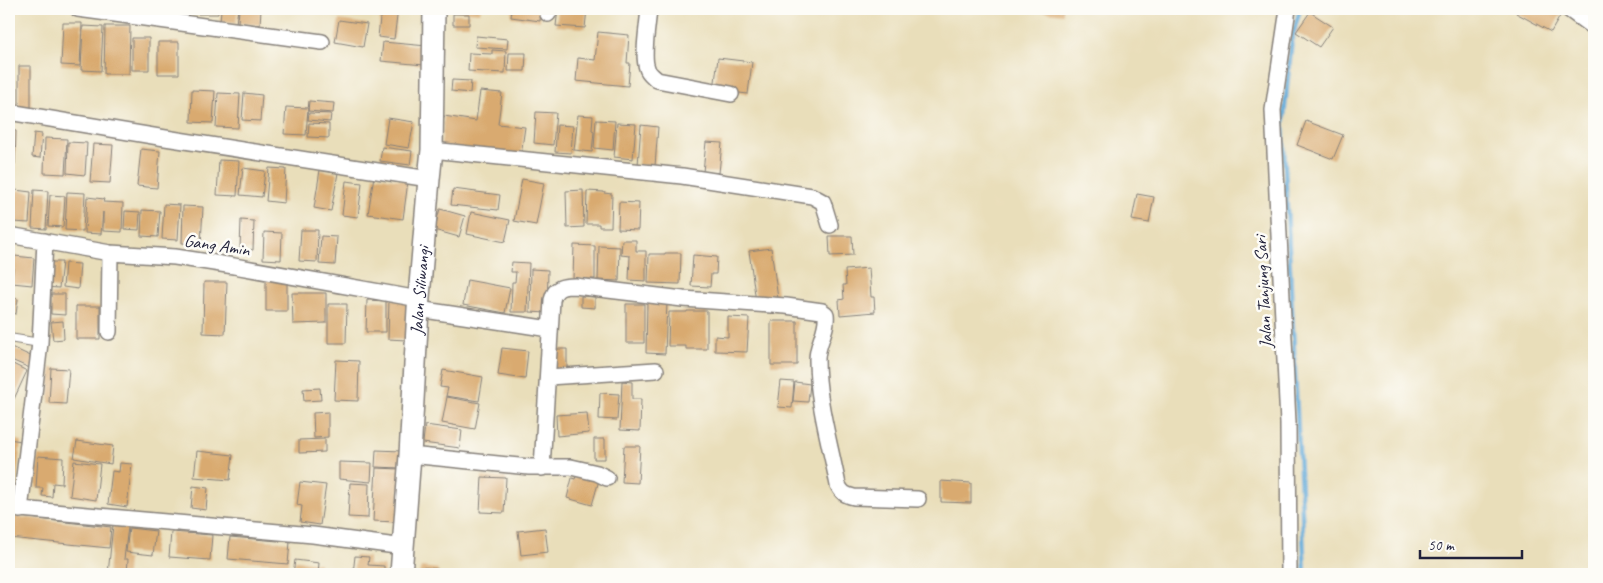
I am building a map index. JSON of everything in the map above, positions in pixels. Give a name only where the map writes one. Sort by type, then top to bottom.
[{"type":"street","points":[[78,9],[322,42]]},
{"type":"street","name":"Jalan Siliwangi","points":[[401,574],[419,304],[432,150],[434,9]]},
{"type":"street","points":[[649,9],[645,57],[646,67],[650,74],[657,80],[731,94]]},
{"type":"street","name":"Jalan Tanjung Sari","points":[[1288,9],[1273,110],[1288,423],[1289,574]]},
{"type":"street","points":[[1568,9],[1594,28]]},
{"type":"street","points":[[9,112],[429,179]]},
{"type":"street","points":[[432,150],[682,176],[812,196],[823,202],[830,225]]},
{"type":"street","name":"Gang Amin","points":[[9,235],[110,253],[175,257],[234,266],[550,329]]},
{"type":"street","points":[[45,241],[40,343],[15,510],[313,535],[404,547]]},
{"type":"street","points":[[109,332],[110,253]]},
{"type":"street","points":[[542,468],[550,329],[554,293],[564,286],[575,286],[683,299],[786,306],[822,311],[826,314],[826,328],[817,357],[818,377],[838,485],[846,496],[918,499]]},
{"type":"street","points":[[548,377],[656,370]]},
{"type":"street","points":[[410,455],[542,468],[570,467],[591,471],[607,478]]},
{"type":"lane","points":[[9,338],[40,343]]},
{"type":"building","points":[[146,9],[171,9],[171,13],[146,11]]},
{"type":"building","points":[[178,9],[188,9],[188,19],[178,18]]},
{"type":"building","points":[[199,9],[218,9],[218,14],[198,14]]},
{"type":"building","points":[[221,9],[238,9],[236,23],[220,22]]},
{"type":"building","points":[[239,9],[261,9],[260,25],[238,23]]},
{"type":"building","points":[[381,9],[398,9],[394,39],[378,37]]},
{"type":"building","points":[[449,9],[481,9],[480,13]]},
{"type":"building","points":[[512,9],[541,9],[540,21],[511,17]]},
{"type":"building","points":[[558,9],[587,9],[585,28],[556,26]]},
{"type":"building","points":[[1063,9],[1063,14],[1030,10]]},
{"type":"building","points":[[1518,9],[1559,9],[1563,11],[1551,32],[1516,13]]},
{"type":"building","points":[[1310,12],[1333,27],[1319,47],[1296,32]]},
{"type":"building","points":[[453,14],[469,14],[469,25],[453,25]]},
{"type":"building","points":[[339,20],[367,24],[363,47],[335,42]]},
{"type":"building","points":[[63,23],[82,23],[80,66],[61,65]]},
{"type":"building","points":[[83,26],[103,27],[101,71],[81,70]]},
{"type":"building","points":[[105,26],[130,26],[129,74],[104,74]]},
{"type":"building","points":[[598,32],[629,35],[627,63],[630,63],[628,86],[576,81],[578,58],[595,60]]},
{"type":"building","points":[[476,36],[508,39],[507,49],[475,47]]},
{"type":"building","points":[[132,38],[149,38],[149,70],[132,70]]},
{"type":"building","points":[[158,42],[179,42],[179,74],[158,74]]},
{"type":"building","points":[[383,42],[427,46],[424,65],[381,61]]},
{"type":"building","points":[[492,50],[506,51],[505,73],[468,71],[469,53],[492,54]]},
{"type":"building","points":[[509,53],[526,53],[525,71],[508,71]]},
{"type":"building","points":[[718,58],[752,62],[748,94],[714,90]]},
{"type":"building","points":[[19,66],[31,66],[31,108],[19,108]]},
{"type":"building","points":[[452,80],[471,81],[470,93],[451,91]]},
{"type":"building","points":[[192,90],[215,91],[213,123],[191,122]]},
{"type":"building","points":[[480,91],[502,93],[498,124],[525,127],[521,155],[441,146],[444,116],[476,121]]},
{"type":"building","points":[[218,93],[240,94],[238,128],[216,127]]},
{"type":"building","points":[[244,93],[262,95],[260,121],[242,120]]},
{"type":"building","points":[[309,101],[334,103],[333,113],[308,111]]},
{"type":"building","points":[[286,107],[308,108],[306,135],[284,134]]},
{"type":"building","points":[[536,112],[556,113],[553,145],[534,143]]},
{"type":"building","points":[[309,113],[331,114],[330,122],[308,120]]},
{"type":"building","points":[[578,115],[593,116],[592,152],[574,150]]},
{"type":"building","points":[[388,118],[414,122],[409,148],[384,144]]},
{"type":"building","points":[[596,120],[615,121],[613,150],[594,148]]},
{"type":"building","points":[[1306,121],[1343,135],[1333,159],[1297,145]]},
{"type":"building","points":[[309,123],[329,124],[329,138],[308,137]]},
{"type":"building","points":[[617,123],[636,124],[633,159],[614,157]]},
{"type":"building","points":[[557,125],[573,126],[571,153],[555,152]]},
{"type":"building","points":[[641,125],[658,127],[655,166],[638,165]]},
{"type":"building","points":[[9,130],[16,131],[15,164],[9,164]]},
{"type":"building","points":[[34,133],[42,134],[40,158],[32,157]]},
{"type":"building","points":[[45,138],[67,139],[65,174],[44,173]]},
{"type":"building","points":[[68,142],[87,143],[85,175],[67,173]]},
{"type":"building","points":[[706,142],[722,143],[719,173],[703,172]]},
{"type":"building","points":[[93,144],[113,145],[110,183],[90,182]]},
{"type":"building","points":[[382,147],[412,151],[410,165],[380,161]]},
{"type":"building","points":[[141,149],[160,151],[157,188],[137,186]]},
{"type":"building","points":[[219,160],[239,161],[237,196],[217,195]]},
{"type":"building","points":[[243,168],[265,171],[262,197],[240,195]]},
{"type":"building","points":[[269,168],[286,169],[284,203],[266,201]]},
{"type":"building","points":[[320,170],[338,173],[331,211],[314,208]]},
{"type":"building","points":[[374,176],[408,181],[403,219],[368,214]]},
{"type":"building","points":[[522,179],[544,183],[536,225],[514,221]]},
{"type":"building","points":[[346,181],[362,183],[358,217],[342,215]]},
{"type":"building","points":[[453,189],[500,195],[498,210],[451,205]]},
{"type":"building","points":[[15,190],[31,192],[29,223],[13,222]]},
{"type":"building","points":[[34,190],[48,191],[46,229],[32,228]]},
{"type":"building","points":[[583,190],[584,227],[567,228],[566,191]]},
{"type":"building","points":[[587,191],[612,194],[611,227],[599,227],[599,224],[586,224]]},
{"type":"building","points":[[67,192],[85,193],[83,231],[65,230]]},
{"type":"building","points":[[1137,194],[1154,197],[1149,223],[1132,220]]},
{"type":"building","points":[[50,195],[65,196],[63,227],[48,226]]},
{"type":"building","points":[[87,197],[104,199],[103,202],[123,203],[122,232],[103,231],[103,212],[101,234],[85,233]]},
{"type":"building","points":[[619,202],[639,203],[638,230],[618,229]]},
{"type":"building","points":[[164,204],[180,205],[178,240],[162,239]]},
{"type":"building","points":[[183,206],[203,207],[201,244],[182,243]]},
{"type":"building","points":[[440,209],[465,216],[459,237],[434,230]]},
{"type":"building","points":[[142,210],[160,211],[158,237],[141,236]]},
{"type":"building","points":[[125,211],[140,212],[139,230],[124,229]]},
{"type":"building","points":[[471,212],[510,220],[505,242],[467,234]]},
{"type":"building","points":[[241,220],[254,221],[253,250],[240,249]]},
{"type":"building","points":[[301,230],[318,230],[317,262],[299,261]]},
{"type":"building","points":[[264,232],[282,233],[281,260],[263,259]]},
{"type":"building","points":[[321,236],[337,237],[335,265],[319,264]]},
{"type":"building","points":[[829,236],[852,236],[853,255],[830,256]]},
{"type":"building","points":[[622,240],[636,240],[636,251],[646,251],[646,281],[629,280],[630,256],[621,255]]},
{"type":"building","points":[[574,245],[595,246],[595,279],[573,279]]},
{"type":"building","points":[[599,246],[620,247],[619,281],[598,280]]},
{"type":"building","points":[[771,248],[778,299],[756,302],[749,251]]},
{"type":"building","points":[[9,252],[11,252],[10,267],[9,267]]},
{"type":"building","points":[[681,253],[680,284],[648,283],[649,254]]},
{"type":"building","points":[[693,255],[717,257],[716,274],[711,274],[710,287],[691,286]]},
{"type":"building","points":[[14,256],[34,258],[32,285],[12,283]]},
{"type":"building","points":[[47,262],[62,262],[59,288],[45,287]]},
{"type":"building","points":[[512,262],[529,263],[527,312],[511,312],[512,282],[515,282],[516,272],[511,272]]},
{"type":"building","points":[[65,263],[80,264],[78,289],[63,287]]},
{"type":"building","points":[[869,268],[871,297],[874,297],[875,312],[840,315],[839,300],[844,299],[843,285],[846,285],[845,270]]},
{"type":"building","points":[[531,269],[548,270],[547,313],[530,312]]},
{"type":"building","points":[[266,280],[287,280],[287,311],[266,311]]},
{"type":"building","points":[[467,280],[510,288],[505,313],[463,305]]},
{"type":"building","points":[[204,282],[227,282],[225,334],[203,333]]},
{"type":"building","points":[[292,293],[326,293],[326,323],[293,324]]},
{"type":"building","points":[[51,294],[65,294],[65,315],[51,314]]},
{"type":"building","points":[[581,296],[595,297],[595,308],[581,307]]},
{"type":"building","points":[[9,297],[18,299],[16,314],[9,312]]},
{"type":"building","points":[[389,299],[407,299],[406,340],[388,339]]},
{"type":"building","points":[[367,300],[386,301],[386,332],[366,332]]},
{"type":"building","points":[[647,302],[667,302],[665,354],[646,353]]},
{"type":"building","points":[[328,304],[347,304],[346,343],[328,343]]},
{"type":"building","points":[[626,304],[644,304],[644,343],[626,343]]},
{"type":"building","points":[[76,306],[100,306],[100,339],[76,339]]},
{"type":"building","points":[[707,311],[707,349],[686,349],[686,346],[668,346],[669,312]]},
{"type":"building","points":[[728,317],[749,318],[747,352],[715,351],[715,336],[728,337]]},
{"type":"building","points":[[63,321],[64,339],[53,340],[51,322]]},
{"type":"building","points":[[771,321],[797,321],[797,365],[771,365]]},
{"type":"building","points":[[9,346],[37,359],[32,369],[9,359]]},
{"type":"building","points":[[502,348],[528,351],[525,379],[498,375]]},
{"type":"building","points":[[551,349],[567,349],[567,371],[551,370]]},
{"type":"building","points":[[336,360],[359,361],[358,401],[334,400]]},
{"type":"building","points":[[9,362],[27,371],[14,399],[9,397]]},
{"type":"building","points":[[51,368],[69,369],[66,404],[49,403]]},
{"type":"building","points":[[443,370],[483,377],[479,401],[446,396],[448,388],[440,387]]},
{"type":"building","points":[[622,381],[632,382],[632,399],[641,399],[640,431],[620,430]]},
{"type":"building","points":[[781,381],[794,382],[792,408],[778,407]]},
{"type":"building","points":[[795,382],[810,384],[808,402],[793,401]]},
{"type":"building","points":[[320,388],[321,400],[304,401],[303,389]]},
{"type":"building","points":[[600,393],[619,394],[617,420],[599,419]]},
{"type":"building","points":[[447,397],[480,403],[475,429],[442,423]]},
{"type":"building","points":[[328,412],[328,437],[314,438],[313,413]]},
{"type":"building","points":[[587,413],[589,433],[557,436],[556,415]]},
{"type":"building","points":[[425,425],[462,430],[460,448],[423,443]]},
{"type":"building","points":[[9,439],[21,441],[16,485],[9,484]]},
{"type":"building","points":[[325,439],[325,452],[299,453],[299,440]]},
{"type":"building","points":[[594,439],[605,439],[605,459],[594,459]]},
{"type":"building","points":[[77,441],[113,446],[111,464],[74,458]]},
{"type":"building","points":[[624,446],[640,446],[638,483],[622,482]]},
{"type":"building","points":[[376,450],[402,451],[401,468],[375,467]]},
{"type":"building","points":[[197,451],[233,455],[230,480],[194,477]]},
{"type":"building","points":[[38,456],[63,458],[62,484],[53,483],[52,497],[42,496],[43,488],[36,488]]},
{"type":"building","points":[[74,461],[100,464],[96,500],[70,496]]},
{"type":"building","points":[[339,462],[372,463],[371,482],[339,479]]},
{"type":"building","points":[[120,463],[132,464],[127,507],[108,504],[112,471],[119,472]]},
{"type":"building","points":[[376,468],[401,469],[398,522],[373,521]]},
{"type":"building","points":[[577,474],[599,480],[592,505],[567,498],[572,478],[575,479]]},
{"type":"building","points":[[482,477],[506,478],[504,513],[480,512]]},
{"type":"building","points":[[941,481],[971,483],[971,503],[941,502]]},
{"type":"building","points":[[300,482],[326,485],[320,525],[300,522],[302,506],[297,505]]},
{"type":"building","points":[[350,483],[369,484],[368,518],[348,517]]},
{"type":"building","points":[[193,486],[208,488],[206,510],[191,508]]},
{"type":"building","points":[[11,516],[111,527],[109,548],[9,538]]},
{"type":"building","points":[[113,525],[128,527],[124,559],[128,559],[127,574],[108,574]]},
{"type":"building","points":[[129,528],[156,531],[153,555],[126,552]]},
{"type":"building","points":[[545,528],[548,552],[521,555],[518,531]]},
{"type":"building","points":[[171,532],[212,535],[210,560],[169,557]]},
{"type":"building","points":[[230,537],[290,542],[288,564],[228,559]]},
{"type":"building","points":[[355,556],[369,557],[368,565],[384,566],[384,574],[353,574]]},
{"type":"building","points":[[295,560],[319,563],[318,574],[293,574]]},
{"type":"building","points":[[421,567],[438,569],[437,574],[419,574]]},
{"type":"waterway","points":[[1300,9],[1292,39],[1283,126],[1305,574]]}]
